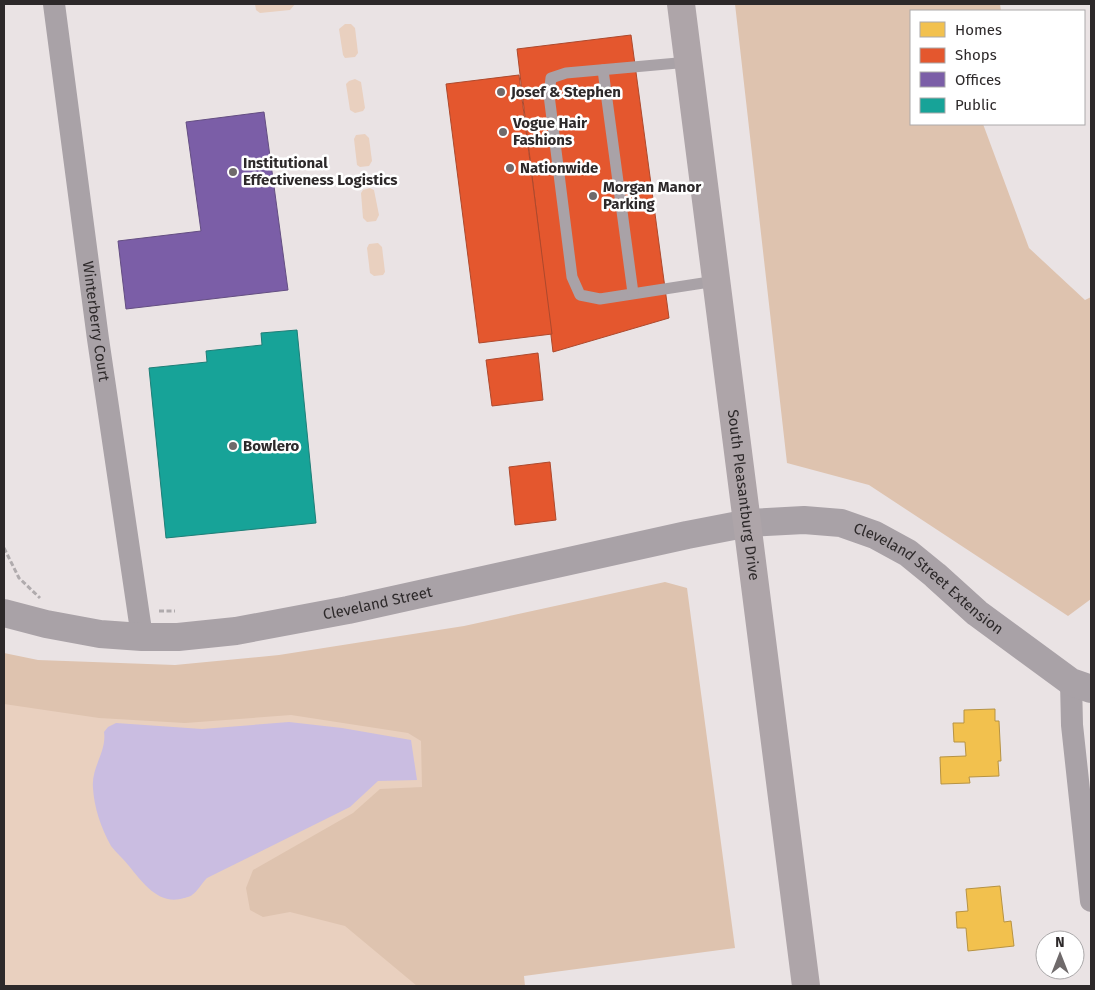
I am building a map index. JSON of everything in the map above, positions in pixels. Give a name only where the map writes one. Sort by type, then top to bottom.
[{"type":"main road","name":"South Pleasantburg Drive","points":[[681,4],[749,523],[806,986]]},
{"type":"street","name":"Winterberry Court","points":[[54,4],[98,339],[142,637]]},
{"type":"street","name":"Cleveland Street Extension","points":[[749,523],[804,520],[840,523],[875,535],[908,554],[935,574],[977,613],[1081,686]]},
{"type":"street","name":"Cleveland Street","points":[[4,613],[46,624],[100,634],[178,637],[236,631],[348,610],[749,523]]},
{"type":"street","points":[[1081,686],[1072,725],[1091,901]]},
{"type":"lane","points":[[689,62],[566,73],[551,78],[549,95],[572,277],[580,295],[600,299],[716,281]]},
{"type":"lane","points":[[604,70],[633,294]]},
{"type":"path","points":[[4,548],[19,578],[41,599]]},
{"type":"shaded area","points":[[255,4],[295,4],[290,10],[260,13],[256,10]]},
{"type":"shaded area","points":[[735,4],[1000,4],[1001,10],[910,10],[910,125],[983,125],[1029,248],[1085,300],[1091,297],[1091,599],[1068,616],[869,485],[787,463]]},
{"type":"shaded area","points":[[345,24],[351,24],[355,28],[358,53],[355,57],[345,58],[343,55],[339,29]]},
{"type":"shaded area","points":[[355,79],[361,82],[365,108],[363,111],[355,113],[350,110],[346,84]]},
{"type":"shaded area","points":[[365,134],[369,138],[372,161],[369,166],[360,167],[357,165],[354,139],[356,135]]},
{"type":"shaded area","points":[[370,188],[374,190],[379,215],[376,221],[367,222],[363,218],[361,193],[363,190]]},
{"type":"shaded area","points":[[378,243],[382,247],[385,272],[383,275],[374,276],[370,273],[367,248],[369,244]]},
{"type":"shaded area","points":[[665,582],[687,588],[735,948],[524,976],[525,986],[417,986],[345,926],[290,912],[263,917],[250,910],[246,888],[253,870],[353,813],[380,789],[422,787],[421,741],[408,733],[291,715],[185,723],[99,718],[4,704],[4,653],[38,660],[175,665],[279,655],[464,626]]},
{"type":"shaded area","points":[[424,644],[460,986],[4,986],[4,660],[220,671]]},
{"type":"shaded area","points":[[289,722],[342,728],[411,740],[417,780],[378,781],[350,807],[207,878],[196,892],[185,898],[167,899],[159,896],[146,886],[111,846],[96,810],[94,773],[103,746],[104,732],[108,727],[116,723],[202,729]]},
{"type":"building: Homes","points":[[995,709],[995,721],[999,721],[1001,761],[998,761],[999,776],[969,777],[970,783],[941,784],[940,757],[966,756],[965,742],[954,742],[953,723],[964,723],[964,710]]},
{"type":"building: Homes","points":[[1000,886],[1004,922],[1011,921],[1014,946],[968,951],[966,928],[957,928],[956,912],[968,911],[966,889]]},
{"type":"building: Shops","name":"Morgan Manor Parking","points":[[631,35],[669,318],[553,352],[517,49]]},
{"type":"building: Shops","points":[[519,75],[552,334],[479,343],[446,84]]},
{"type":"building: Shops","points":[[538,353],[543,400],[492,406],[486,360]]},
{"type":"building: Shops","points":[[550,462],[556,520],[515,525],[509,467]]},
{"type":"building: Offices","name":"Institutional Effectiveness Logistics","points":[[264,112],[288,290],[126,309],[118,241],[201,231],[186,122]]},
{"type":"building: Public","name":"Bowlero","points":[[297,330],[316,523],[166,538],[149,368],[207,362],[206,351],[262,345],[261,333]]},
{"type":"place","name":"Josef & Stephen","points":[[501,92]]},
{"type":"place","name":"Vogue Hair Fashions","points":[[503,132]]},
{"type":"place","name":"Nationwide","points":[[510,168]]},
{"type":"place","name":"Institutional Effectiveness Logistics","points":[[233,172]]},
{"type":"place","name":"Morgan Manor Parking","points":[[593,196]]},
{"type":"place","name":"Bowlero","points":[[233,446]]}]
